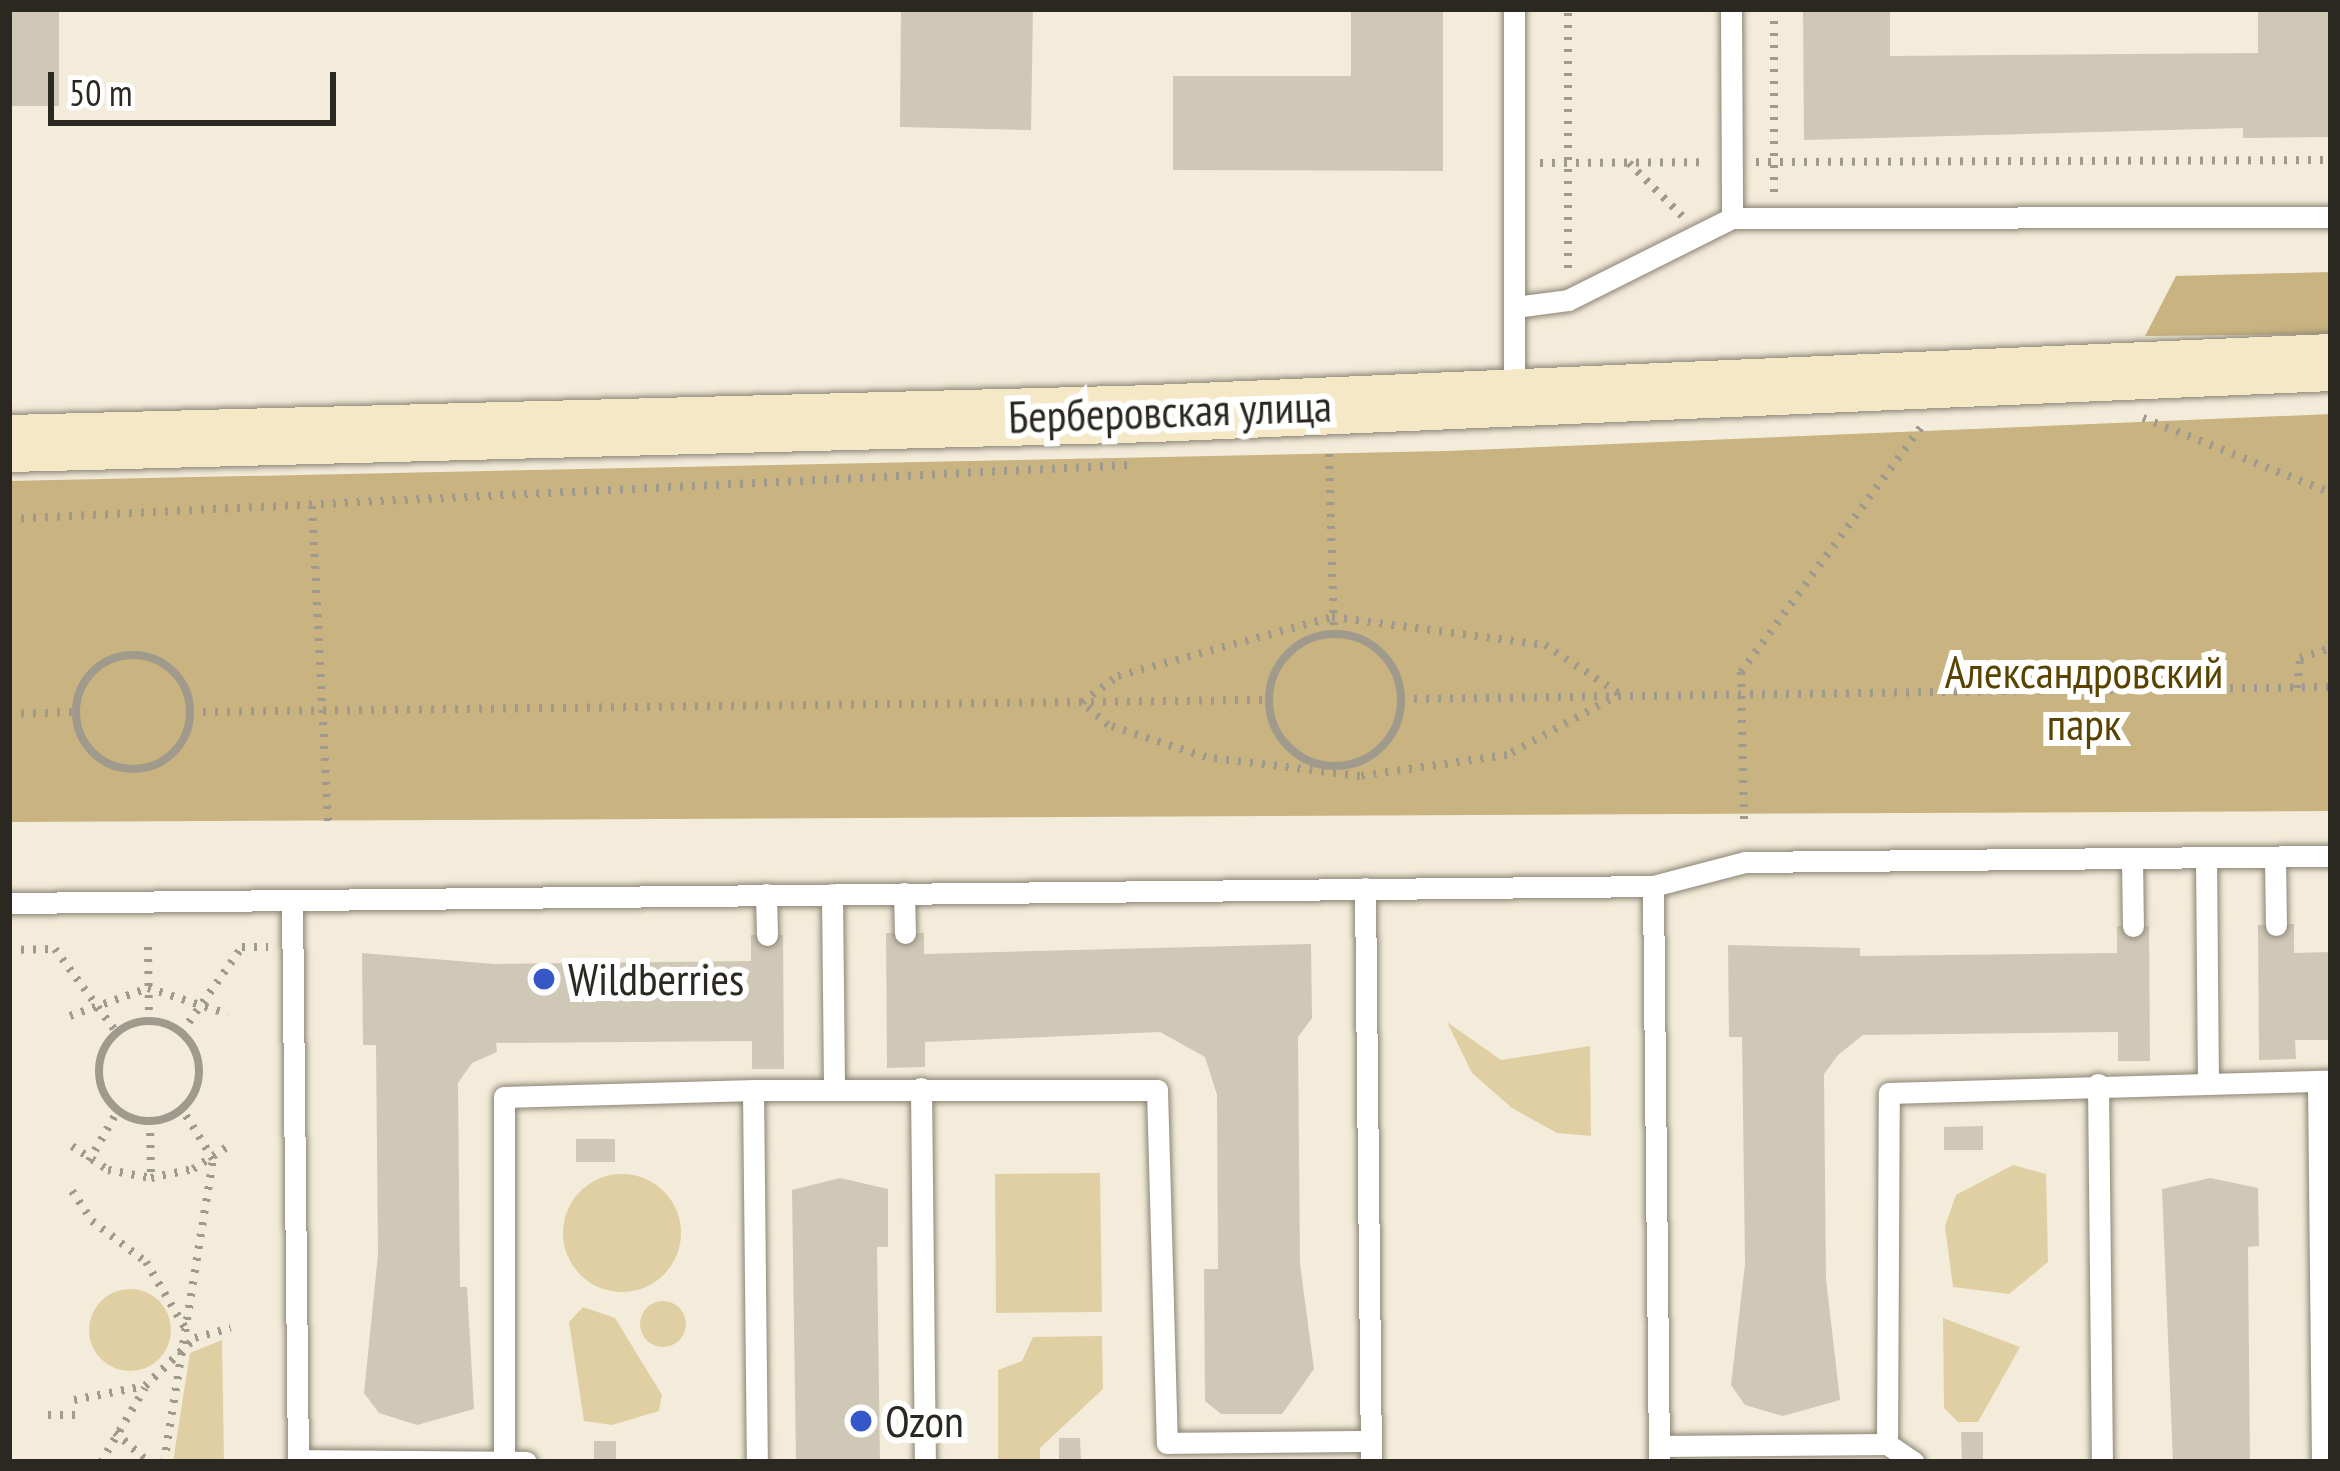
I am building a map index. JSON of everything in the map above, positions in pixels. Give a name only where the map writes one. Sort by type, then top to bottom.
[{"type":"street","name":"Берберовская улица","points":[[9,443],[1514,397],[2331,362]]},
{"type":"lane","points":[[1514,9],[1514,397]]},
{"type":"lane","points":[[1731,9],[1732,218]]},
{"type":"lane","points":[[1515,307],[1568,300],[1732,218],[2331,217]]},
{"type":"lane","points":[[9,903],[1653,886],[1744,862],[2331,856]]},
{"type":"lane","points":[[2206,857],[2209,1083]]},
{"type":"lane","points":[[2275,857],[2276,925]]},
{"type":"lane","points":[[2132,858],[2133,926]]},
{"type":"lane","points":[[1653,886],[1659,1454],[1887,1444],[1914,1462]]},
{"type":"lane","points":[[292,900],[298,1461],[515,1460],[504,1097],[921,1088],[1157,1090],[1162,1452],[1371,1451],[1365,888]]},
{"type":"lane","points":[[904,893],[905,933]]},
{"type":"lane","points":[[832,894],[834,1089]]},
{"type":"lane","points":[[766,895],[767,935]]},
{"type":"lane","points":[[1887,1444],[1889,1093],[2324,1081],[2322,1462]]},
{"type":"lane","points":[[2098,1084],[2102,1462]]},
{"type":"lane","points":[[921,1088],[925,1462]]},
{"type":"lane","points":[[753,1090],[757,1462]]},
{"type":"path","points":[[1568,9],[1568,300]]},
{"type":"path","points":[[1774,9],[1774,218]]},
{"type":"path","points":[[1515,163],[2331,160]]},
{"type":"path","points":[[1628,162],[1699,234]]},
{"type":"path","points":[[2123,410],[2331,493]]},
{"type":"path","points":[[1744,819],[1741,672],[1928,417]]},
{"type":"path","points":[[1329,454],[1334,633]]},
{"type":"path","points":[[312,506],[328,822]]},
{"type":"path","points":[[1082,702],[1118,676],[1332,617],[1545,645],[1620,694]]},
{"type":"path","points":[[1268,700],[1288,652],[1334,633],[1375,646],[1402,699],[1383,747],[1335,771]]},
{"type":"path","points":[[2297,688],[2300,658],[2331,648]]},
{"type":"path","points":[[143,656],[177,676],[190,712],[177,749],[123,769],[89,749],[76,712],[89,676],[143,656]]},
{"type":"path","points":[[1402,699],[2331,688]]},
{"type":"path","points":[[1082,702],[1108,725],[1156,743],[1335,771],[1412,773],[1507,755],[1620,694]]},
{"type":"path","points":[[190,712],[1268,700]]},
{"type":"path","points":[[1268,700],[1296,754],[1335,771]]},
{"type":"path","points":[[9,714],[76,712]]},
{"type":"path","points":[[148,947],[149,1021]]},
{"type":"path","points":[[182,1032],[242,947],[293,947]]},
{"type":"path","points":[[9,950],[55,950],[117,1033]]},
{"type":"path","points":[[70,1016],[94,1002],[148,988],[204,1000],[228,1014]]},
{"type":"path","points":[[149,1021],[182,1032],[199,1079],[182,1109],[150,1121],[118,1110],[100,1080],[117,1033],[149,1021]]},
{"type":"path","points":[[164,1462],[213,1159],[182,1109]]},
{"type":"path","points":[[88,1160],[118,1110]]},
{"type":"path","points":[[150,1121],[151,1178]]},
{"type":"path","points":[[72,1147],[88,1160],[151,1178],[213,1159],[230,1145]]},
{"type":"path","points":[[72,1191],[92,1221],[146,1262],[185,1329]]},
{"type":"path","points":[[101,1462],[146,1386],[195,1339],[232,1328]]},
{"type":"path","points":[[74,1400],[146,1386]]},
{"type":"path","points":[[48,1415],[75,1415]]},
{"type":"path","points":[[115,1432],[148,1462]]},
{"type":"shaded area","points":[[1447,1022],[1501,1060],[1590,1046],[1591,1136],[1557,1133],[1512,1108],[1472,1073]]},
{"type":"shaded area","points":[[2013,1165],[2046,1174],[2048,1262],[2009,1294],[1953,1287],[1945,1226],[1956,1195]]},
{"type":"shaded area","points":[[1100,1173],[1102,1312],[996,1313],[995,1174]]},
{"type":"shaded area","points":[[622,1174],[645,1178],[664,1191],[677,1210],[681,1233],[677,1256],[664,1275],[645,1288],[622,1292],[599,1288],[580,1275],[567,1256],[563,1233],[567,1210],[580,1191],[599,1178]]},
{"type":"shaded area","points":[[130,1289],[159,1301],[171,1330],[159,1359],[130,1371],[101,1359],[89,1330],[101,1301]]},
{"type":"shaded area","points":[[663,1301],[679,1308],[686,1324],[679,1340],[663,1347],[647,1340],[640,1324],[647,1308]]},
{"type":"shaded area","points":[[583,1307],[615,1318],[662,1395],[659,1411],[612,1425],[584,1421],[569,1322]]},
{"type":"shaded area","points":[[1943,1318],[2020,1347],[1978,1422],[1958,1422],[1944,1408]]},
{"type":"shaded area","points":[[1102,1336],[1103,1389],[1040,1448],[1040,1462],[998,1462],[998,1370],[1022,1361],[1033,1337]]},
{"type":"shaded area","points":[[222,1340],[224,1462],[173,1462],[190,1353]]},
{"type":"green space","points":[[2331,272],[2331,334],[2145,336],[2176,276]]},
{"type":"green space","name":"Александровский парк","points":[[2331,414],[2331,811],[9,822],[9,481],[1446,451]]},
{"type":"building","points":[[9,9],[59,9],[59,106],[9,106]]},
{"type":"building","points":[[901,9],[1033,9],[1031,130],[900,127]]},
{"type":"building","points":[[1351,9],[1443,9],[1443,171],[1173,170],[1173,76],[1351,76]]},
{"type":"building","points":[[1803,9],[1890,9],[1890,56],[2258,53],[2258,9],[2331,9],[2331,137],[2243,138],[2243,128],[1804,140]]},
{"type":"building","points":[[2294,924],[2294,953],[2331,952],[2331,1040],[2295,1040],[2296,1059],[2259,1060],[2258,925]]},
{"type":"building","points":[[2117,926],[2149,926],[2150,1061],[2118,1061],[2118,1032],[1863,1035],[1838,1055],[1824,1074],[1826,1279],[1840,1400],[1783,1416],[1745,1405],[1731,1385],[1745,1264],[1742,1037],[1729,1037],[1728,945],[1860,948],[1860,956],[2117,953]]},
{"type":"building","points":[[886,933],[924,933],[924,954],[1311,944],[1312,1018],[1298,1037],[1300,1264],[1314,1369],[1282,1414],[1221,1414],[1205,1401],[1204,1269],[1218,1269],[1217,1095],[1205,1057],[1160,1032],[925,1042],[925,1067],[887,1068]]},
{"type":"building","points":[[751,935],[783,935],[784,1069],[752,1069],[752,1041],[496,1043],[497,1052],[472,1063],[458,1083],[460,1287],[467,1287],[474,1409],[417,1425],[379,1413],[364,1393],[378,1254],[376,1045],[363,1045],[362,953],[494,964],[751,961]]},
{"type":"building","points":[[1983,1126],[1983,1150],[1944,1150],[1944,1127]]},
{"type":"building","points":[[576,1139],[615,1139],[615,1162],[576,1162]]},
{"type":"building","points":[[840,1178],[888,1189],[888,1247],[877,1247],[880,1462],[796,1462],[792,1190]]},
{"type":"building","points":[[2210,1178],[2258,1188],[2259,1246],[2248,1247],[2250,1462],[2173,1462],[2162,1189]]},
{"type":"building","points":[[1961,1432],[1983,1432],[1983,1462],[1962,1462]]},
{"type":"building","points":[[1059,1438],[1080,1438],[1081,1462],[1059,1462]]},
{"type":"building","points":[[594,1441],[616,1441],[616,1462],[594,1462]]},
{"type":"place","name":"Wildberries","points":[[544,979]]},
{"type":"place","name":"Ozon","points":[[861,1421]]}]
